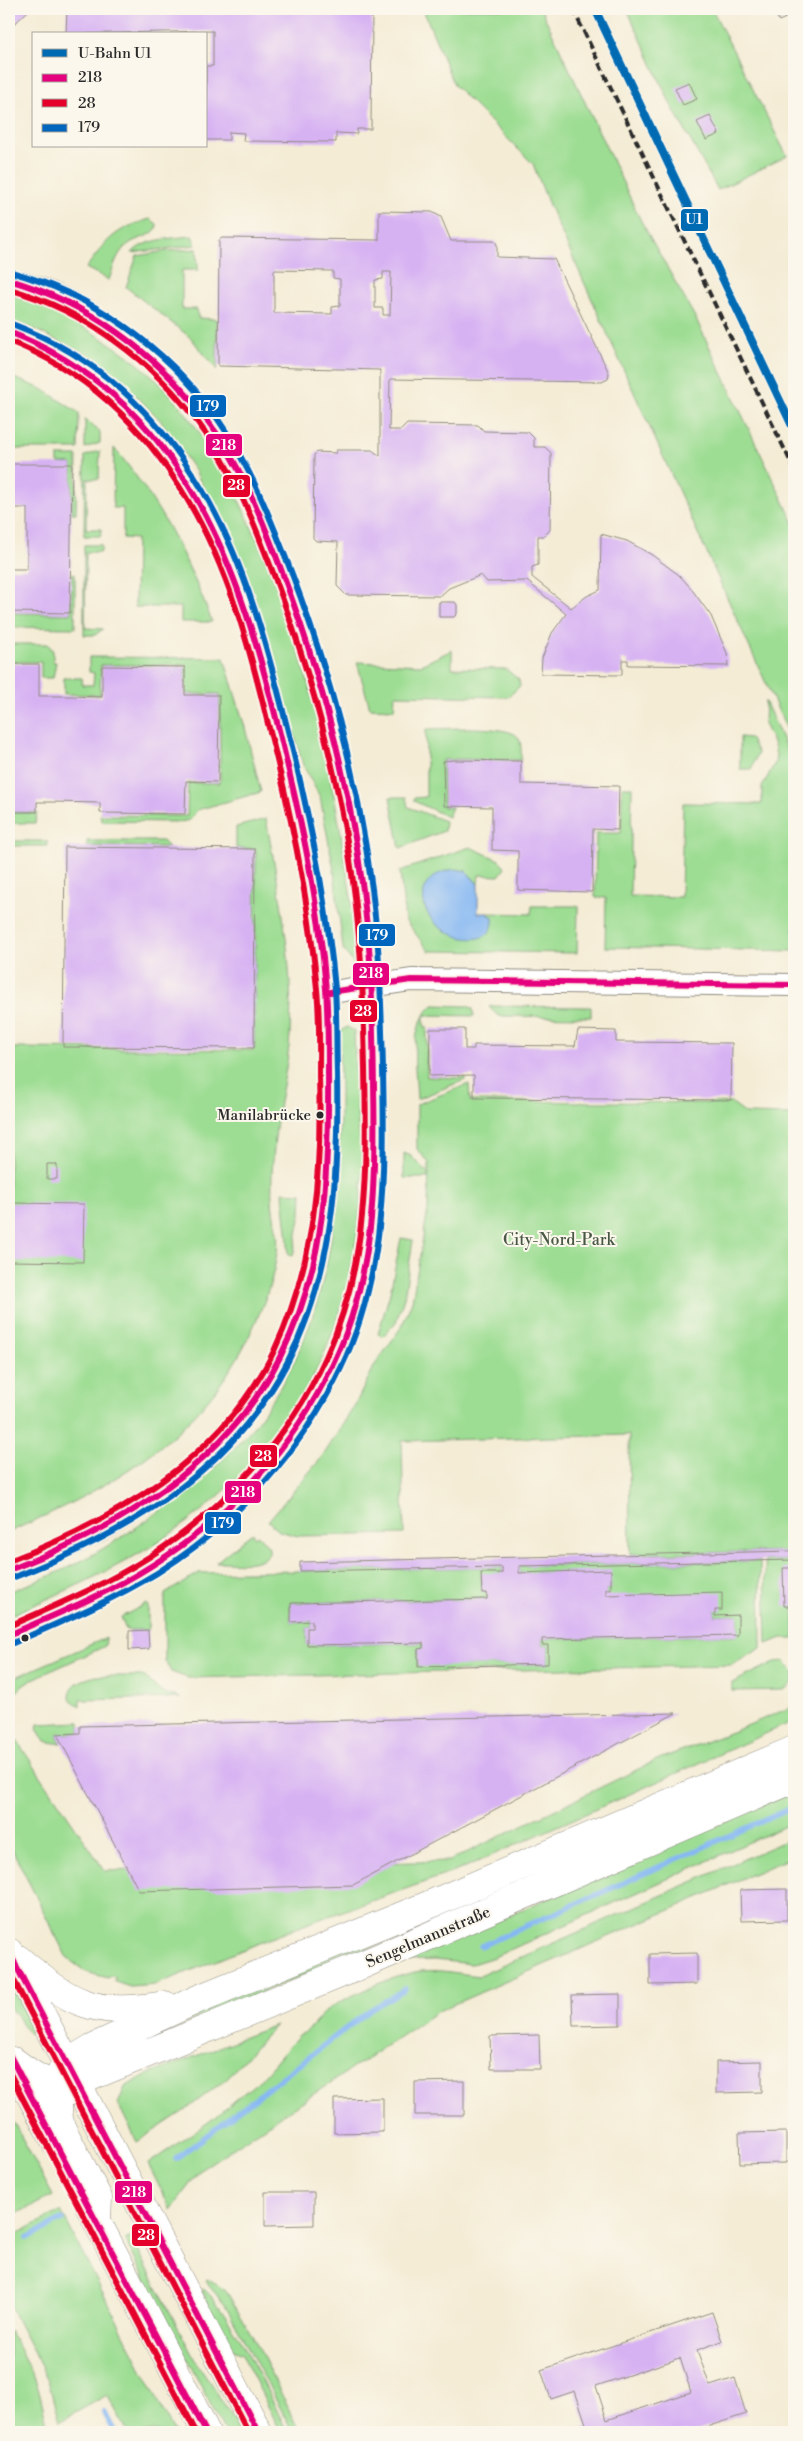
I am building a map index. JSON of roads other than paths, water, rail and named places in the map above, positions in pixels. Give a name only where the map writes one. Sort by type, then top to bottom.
[{"type":"main road","name":"Sengelmannstraße","points":[[66,2077],[92,2048],[198,1999],[436,1902],[794,1750]]},
{"type":"main road","name":"Sengelmannstraße","points":[[66,2077],[364,1964],[794,1779]]},
{"type":"main road","name":"Sengelmannstraße","points":[[9,1951],[50,1986],[68,1997],[103,2009],[144,2008],[198,1999]]},
{"type":"main road","points":[[9,1951],[66,2077],[92,2115],[258,2432]]},
{"type":"main road","points":[[11,2058],[41,2080],[66,2077]]},
{"type":"main road","points":[[11,2058],[56,2129],[97,2221],[206,2432]]},
{"type":"main road","points":[[56,2129],[57,2100],[66,2077]]},
{"type":"street","points":[[9,280],[43,289],[70,303],[139,347],[177,384],[223,442],[263,522],[311,651],[330,719],[351,810],[372,985],[375,1166],[373,1221],[363,1274],[349,1328],[308,1412],[279,1453],[235,1501],[197,1534],[153,1565],[96,1596],[9,1635]]},
{"type":"street","points":[[9,332],[62,354],[90,372],[111,389],[140,420],[177,468],[212,530],[240,596],[252,631],[297,801],[315,899],[326,993],[330,1135],[328,1175],[321,1222],[303,1301],[279,1358],[251,1407],[212,1450],[165,1491],[110,1527],[55,1554],[9,1570]]},
{"type":"street","points":[[326,993],[372,985],[428,980],[794,985]]},
{"type":"water","points":[[456,869],[466,871],[478,884],[478,913],[486,913],[493,917],[491,930],[483,937],[471,939],[457,936],[444,930],[432,920],[425,907],[424,892],[428,882],[436,875]]},
{"type":"waterway","points":[[481,1946],[794,1807]]},
{"type":"waterway","points":[[176,2159],[370,2010],[405,1989]]},
{"type":"waterway","points":[[27,2238],[62,2220]]},
{"type":"waterway","points":[[104,2412],[115,2432]]},
{"type":"railway","points":[[573,9],[794,469]]},
{"type":"metro line","name":"U1","points":[[595,9],[794,430]]},
{"type":"place","name":"Manilabrücke","points":[[320,1115]]},
{"type":"park label","name":"City-Nord-Park","points":[[559,1240]]}]
